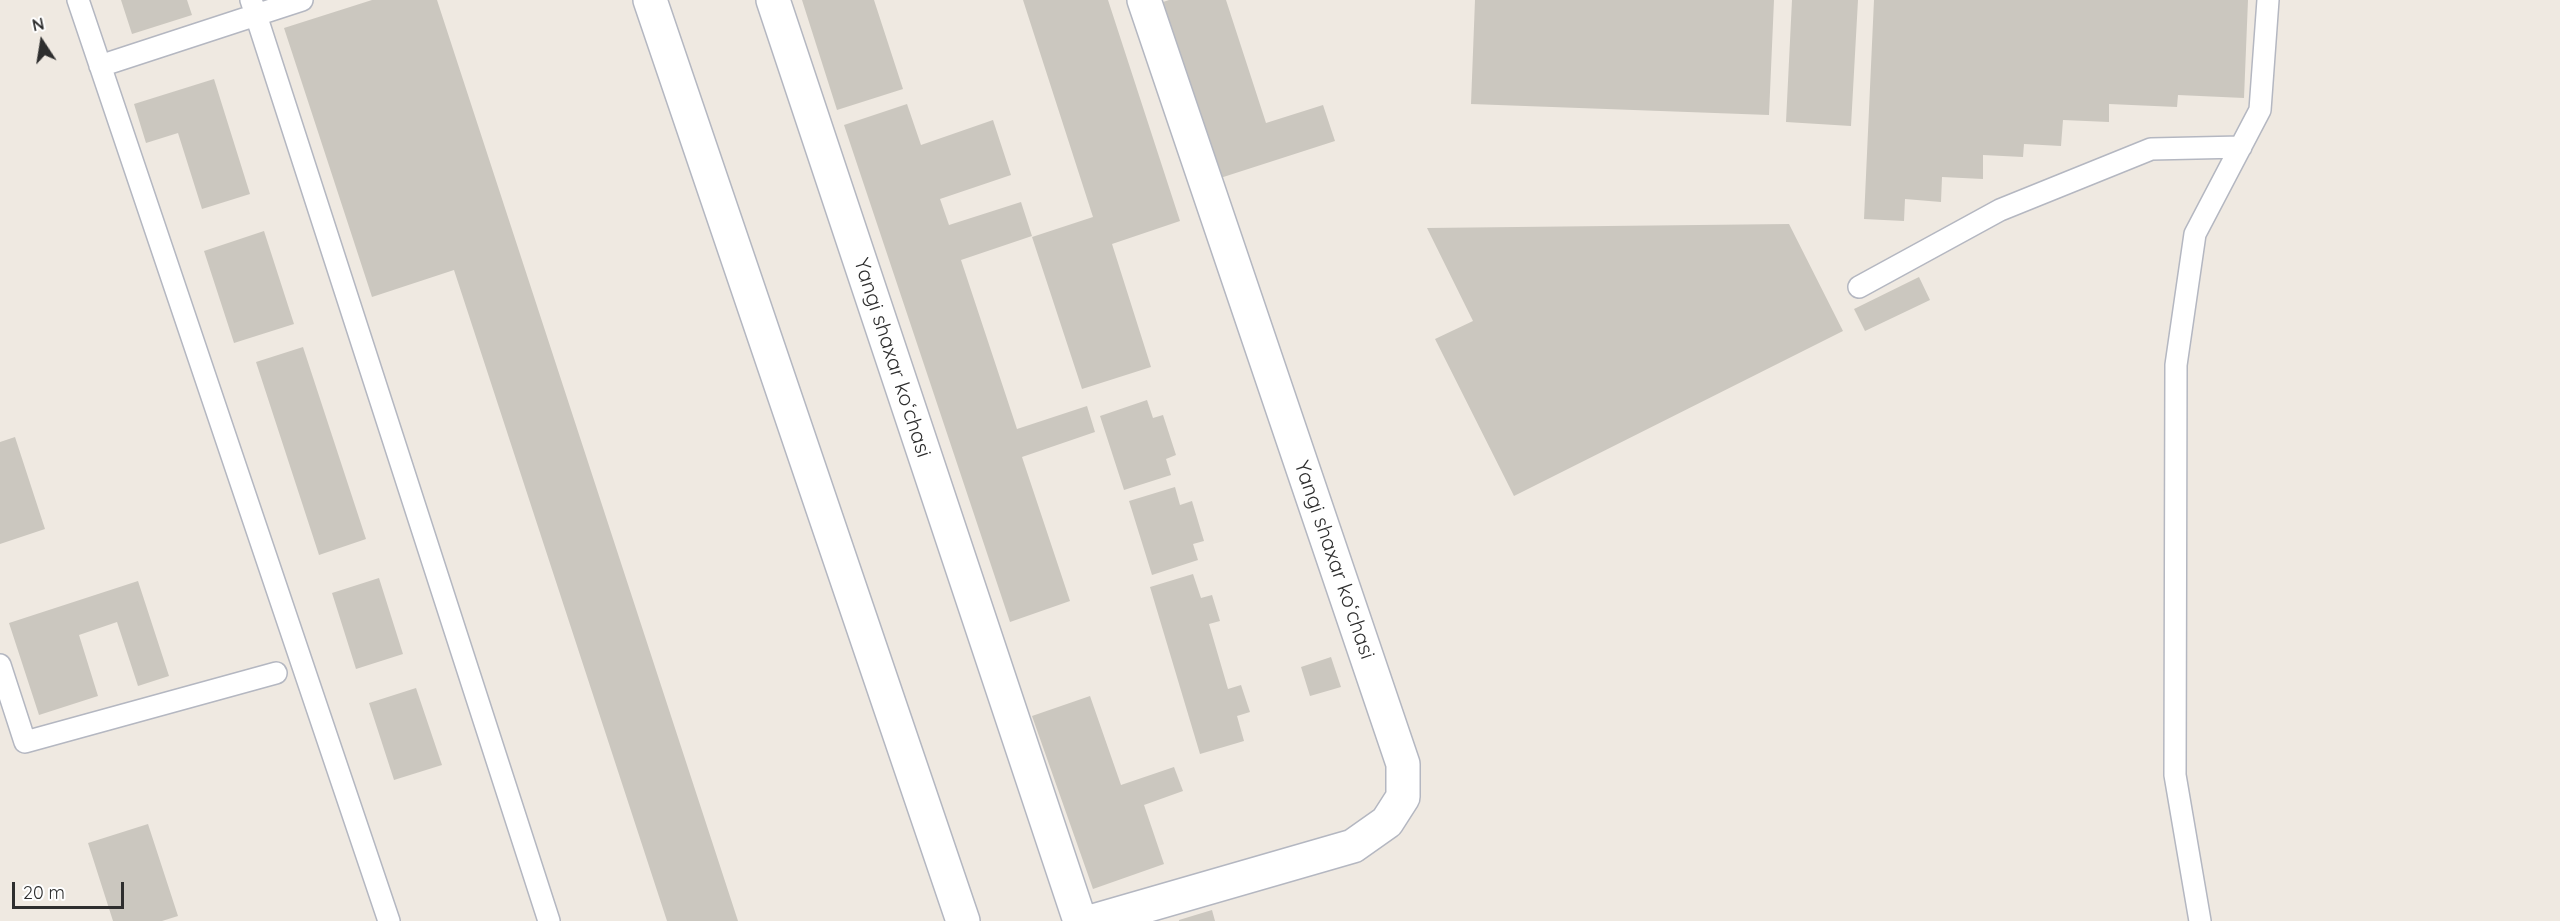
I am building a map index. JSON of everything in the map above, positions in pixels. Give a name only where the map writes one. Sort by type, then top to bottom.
[{"type":"street","points":[[650,0],[963,921]]},
{"type":"street","name":"Yangi shaxar koʻchasi","points":[[773,0],[1080,921]]},
{"type":"street","name":"Yangi shaxar koʻchasi","points":[[1093,921],[1353,846],[1387,822],[1403,797],[1403,764],[1144,0]]},
{"type":"lane","points":[[78,0],[389,921]]},
{"type":"lane","points":[[100,66],[253,8],[302,0]]},
{"type":"lane","points":[[2200,921],[2175,776],[2176,365],[2195,234],[2260,110],[2268,0]]},
{"type":"lane","points":[[253,8],[549,921]]},
{"type":"lane","points":[[1859,287],[2000,210],[2151,149],[2241,147]]},
{"type":"lane","points":[[0,665],[25,742],[276,673]]},
{"type":"building","points":[[121,0],[187,0],[192,15],[132,34]]},
{"type":"building","points":[[372,0],[437,0],[738,921],[667,921],[454,270],[372,297],[284,28]]},
{"type":"building","points":[[802,0],[874,0],[903,89],[837,110]]},
{"type":"building","points":[[1023,0],[1108,0],[1180,221],[1112,244],[1151,367],[1082,389],[1032,237],[1093,217]]},
{"type":"building","points":[[1169,0],[1226,0],[1266,123],[1323,105],[1335,141],[1214,180],[1157,4]]},
{"type":"building","points":[[1475,0],[1774,0],[1769,115],[1471,104]]},
{"type":"building","points":[[1792,0],[1858,0],[1851,126],[1786,122]]},
{"type":"building","points":[[1874,0],[2248,0],[2244,98],[2178,95],[2177,107],[2109,104],[2109,122],[2063,120],[2061,146],[2024,144],[2023,157],[1983,155],[1983,179],[1942,177],[1941,202],[1905,199],[1904,221],[1864,219]]},
{"type":"building","points":[[214,79],[250,194],[202,209],[178,133],[146,143],[134,104]]},
{"type":"building","points":[[907,104],[921,145],[993,120],[1011,175],[940,199],[949,225],[1021,202],[1032,236],[961,260],[1017,429],[1087,406],[1095,432],[1022,457],[1070,601],[1010,622],[844,125]]},
{"type":"building","points":[[1789,224],[1843,331],[1514,496],[1435,339],[1473,321],[1427,228]]},
{"type":"building","points":[[264,231],[294,324],[234,343],[204,251]]},
{"type":"building","points":[[1919,277],[1930,300],[1865,331],[1854,309]]},
{"type":"building","points":[[303,347],[366,539],[319,555],[256,362]]},
{"type":"building","points":[[1147,400],[1153,418],[1163,415],[1176,455],[1166,459],[1171,475],[1124,490],[1100,416]]},
{"type":"building","points":[[15,437],[45,529],[0,544],[0,442]]},
{"type":"building","points":[[1175,487],[1180,505],[1192,501],[1204,541],[1193,544],[1198,560],[1152,575],[1129,501]]},
{"type":"building","points":[[1193,574],[1201,598],[1212,595],[1220,621],[1209,624],[1228,689],[1241,685],[1250,712],[1237,716],[1244,741],[1200,754],[1150,587]]},
{"type":"building","points":[[379,578],[403,654],[356,669],[332,593]]},
{"type":"building","points":[[138,581],[169,676],[138,686],[117,622],[79,635],[98,696],[39,715],[9,623]]},
{"type":"building","points":[[1331,657],[1341,687],[1310,696],[1301,667]]},
{"type":"building","points":[[416,688],[442,765],[394,780],[369,703]]},
{"type":"building","points":[[1090,696],[1121,785],[1174,767],[1183,791],[1144,805],[1164,864],[1093,889],[1032,716]]},
{"type":"building","points":[[148,824],[178,916],[162,921],[113,921],[88,843]]},
{"type":"building","points":[[1212,910],[1215,921],[1179,921],[1179,920]]}]
